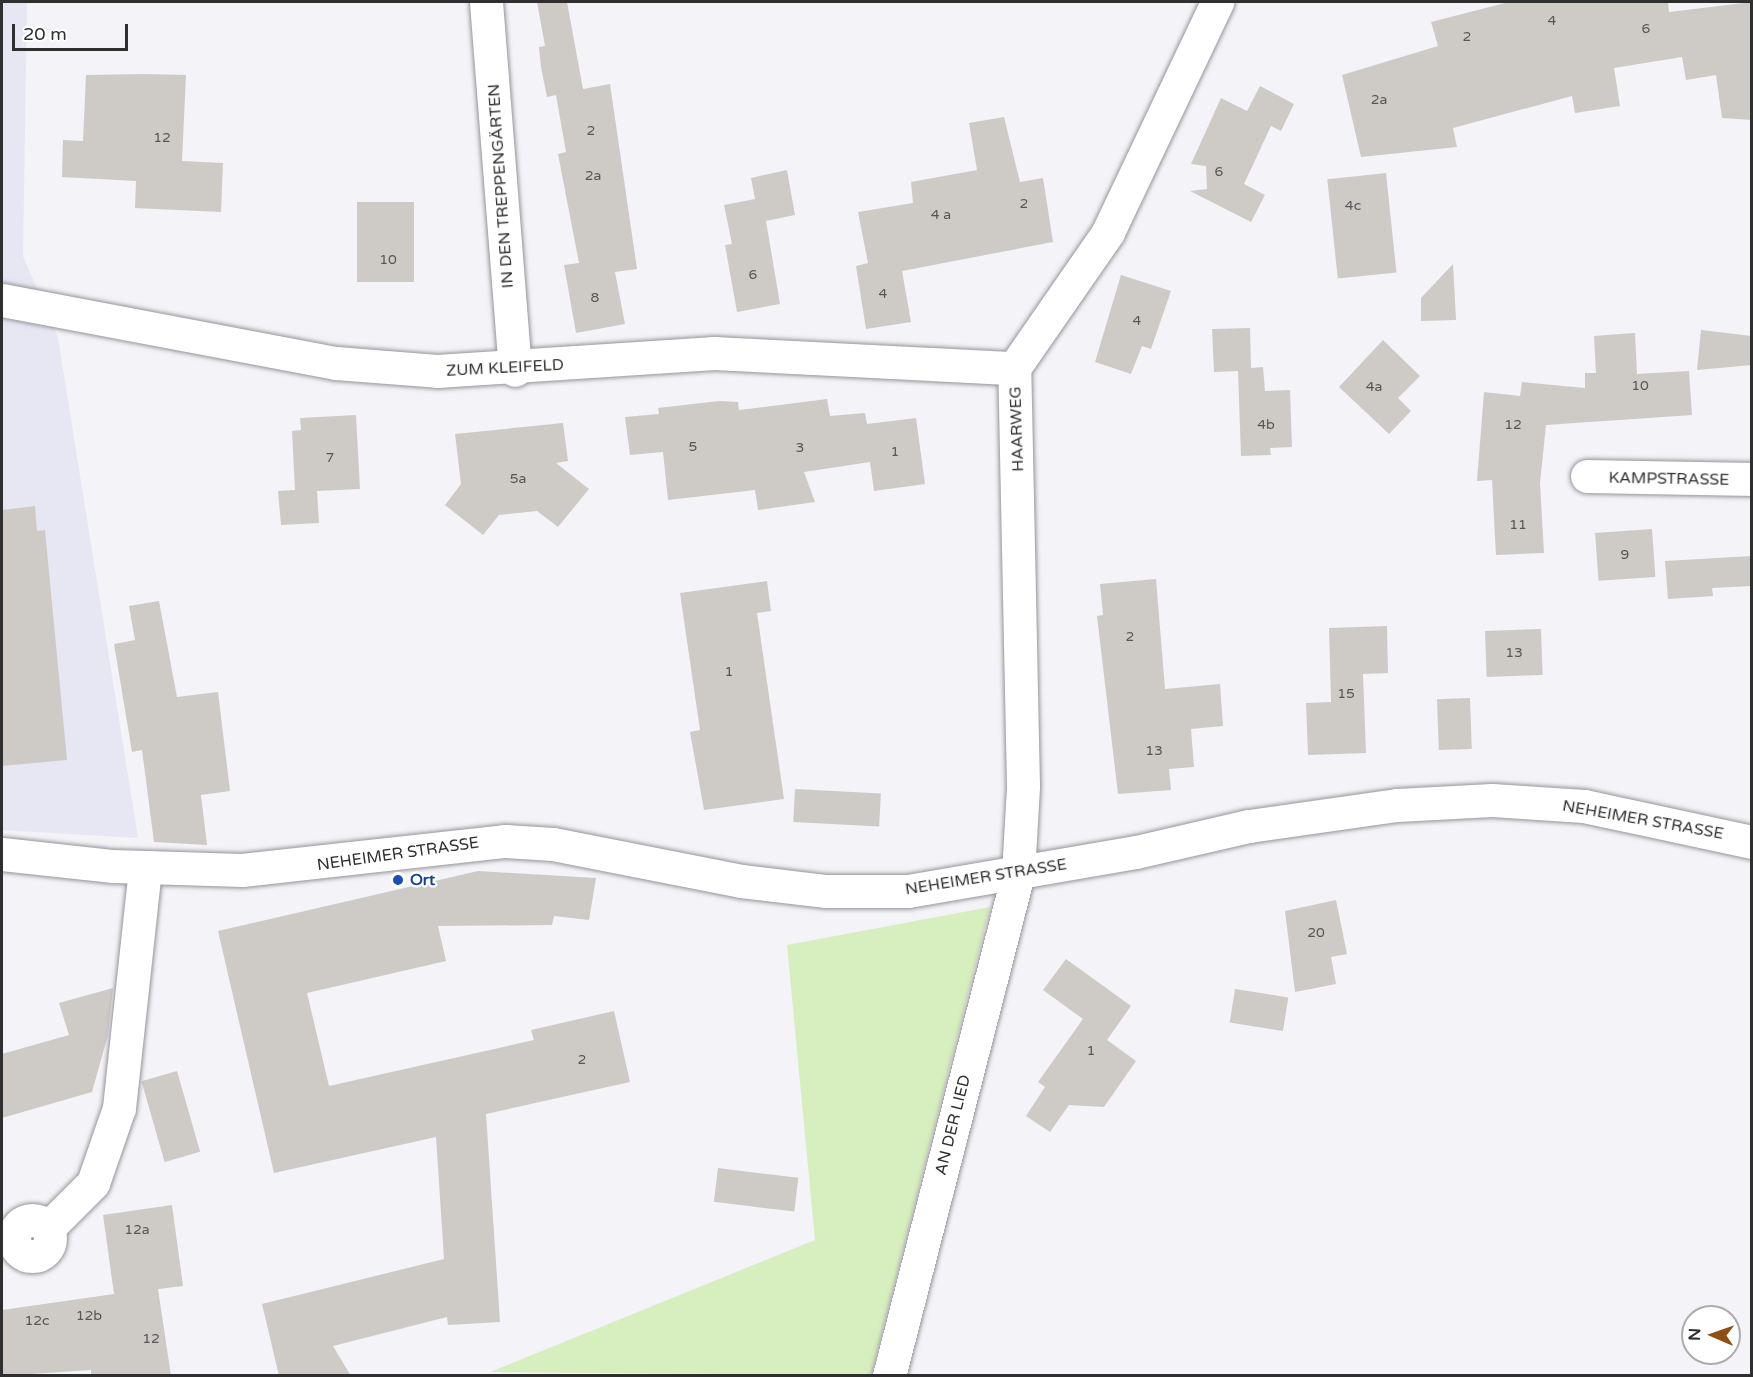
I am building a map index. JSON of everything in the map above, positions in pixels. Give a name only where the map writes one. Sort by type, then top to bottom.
[{"type":"street","name":"IN DEN TREPPENGÄRTEN","points":[[486,2],[515,370]]},
{"type":"street","name":"HAARWEG","points":[[1018,874],[1023,786],[1014,368],[1108,232],[1217,2]]},
{"type":"street","name":"ZUM KLEIFELD","points":[[2,300],[336,363],[437,371],[515,370],[714,353],[1014,368]]},
{"type":"street","name":"KAMPSTRASSE","points":[[1587,476],[1752,479]]},
{"type":"street","name":"NEHEIMER STRASSE","points":[[2,854],[145,867],[304,867],[505,842],[553,844],[741,881],[826,891],[908,891],[1018,874],[1249,826],[1397,805],[1492,800],[1584,806],[1752,842]]},
{"type":"street","points":[[48,1228],[93,1183],[119,1108],[145,867]]},
{"type":"street","name":"AN DER LIED","points":[[889,1376],[1018,874]]},
{"type":"shaded area","points":[[2,2],[27,2],[23,256],[58,338],[138,838],[2,830]]},
{"type":"green space","points":[[990,907],[871,1375],[490,1372],[815,1240],[787,945]]},
{"type":"building","points":[[537,2],[567,2],[583,89],[610,84],[637,269],[615,272],[625,324],[576,333],[564,265],[579,263],[558,154],[566,152],[556,95],[547,97],[541,67],[539,47],[545,46]]},
{"type":"building","points":[[1509,2],[1668,2],[1669,12],[1752,2],[1752,120],[1722,118],[1716,75],[1686,80],[1682,57],[1614,68],[1620,106],[1575,113],[1572,96],[1453,128],[1457,147],[1361,157],[1342,75],[1438,46],[1431,22]]},
{"type":"building","points":[[86,75],[186,75],[182,161],[223,163],[221,212],[135,208],[136,181],[62,177],[63,140],[83,141]]},
{"type":"building","points":[[1260,86],[1294,104],[1281,131],[1271,126],[1244,184],[1265,195],[1251,222],[1190,191],[1207,189],[1206,166],[1191,164],[1221,98],[1247,111]]},
{"type":"building","points":[[1004,117],[1020,182],[1043,178],[1053,242],[902,271],[911,322],[866,329],[856,266],[868,263],[858,212],[913,203],[911,182],[977,170],[969,123]]},
{"type":"building","points":[[787,170],[795,215],[766,221],[780,304],[737,312],[725,245],[732,244],[724,205],[755,199],[751,178]]},
{"type":"building","points":[[1386,173],[1396,272],[1338,279],[1327,179]]},
{"type":"building","points":[[357,202],[414,202],[414,282],[357,282]]},
{"type":"building","points":[[1453,264],[1456,320],[1421,321],[1421,298]]},
{"type":"building","points":[[1121,275],[1171,291],[1151,349],[1142,346],[1131,374],[1095,362]]},
{"type":"building","points":[[1250,328],[1251,368],[1263,367],[1265,391],[1290,390],[1292,447],[1270,448],[1271,455],[1241,456],[1238,371],[1214,372],[1212,329]]},
{"type":"building","points":[[1701,330],[1752,336],[1752,365],[1697,370]]},
{"type":"building","points":[[1635,333],[1637,374],[1689,371],[1692,415],[1546,425],[1540,483],[1544,553],[1496,555],[1492,480],[1477,481],[1484,392],[1520,396],[1522,382],[1585,388],[1585,373],[1596,373],[1594,336]]},
{"type":"building","points":[[1383,340],[1420,376],[1398,398],[1411,411],[1389,434],[1339,387]]},
{"type":"building","points":[[827,399],[830,416],[865,413],[867,424],[916,418],[925,484],[874,491],[870,462],[804,472],[815,502],[758,510],[755,490],[668,500],[663,452],[630,455],[625,417],[659,414],[658,408],[719,401],[738,402],[739,410]]},
{"type":"building","points":[[356,415],[360,489],[317,491],[319,523],[281,525],[278,491],[295,490],[292,431],[301,430],[300,418]]},
{"type":"building","points":[[563,423],[568,461],[556,463],[589,489],[558,527],[537,511],[499,515],[483,535],[445,505],[461,484],[455,434]]},
{"type":"building","points":[[35,506],[37,531],[45,530],[67,760],[2,766],[2,510]]},
{"type":"building","points":[[1652,529],[1655,577],[1598,581],[1595,533]]},
{"type":"building","points":[[1752,556],[1752,586],[1712,588],[1713,596],[1668,599],[1665,561]]},
{"type":"building","points":[[1156,579],[1165,689],[1220,684],[1223,726],[1191,729],[1194,767],[1169,769],[1171,790],[1118,794],[1097,616],[1103,615],[1100,584]]},
{"type":"building","points":[[767,581],[771,611],[757,613],[784,799],[704,810],[690,732],[700,730],[680,593]]},
{"type":"building","points":[[159,601],[177,697],[218,692],[230,791],[201,795],[207,845],[154,842],[142,750],[132,752],[114,644],[135,640],[129,606]]},
{"type":"building","points":[[1387,626],[1388,673],[1363,674],[1366,753],[1308,755],[1306,703],[1331,702],[1329,628]]},
{"type":"building","points":[[1541,629],[1543,675],[1487,677],[1485,631]]},
{"type":"building","points":[[1470,698],[1472,749],[1439,750],[1437,699]]},
{"type":"building","points":[[795,789],[881,794],[879,826],[793,822]]},
{"type":"building","points":[[478,871],[596,878],[589,920],[554,916],[552,925],[438,926],[446,961],[307,993],[329,1086],[534,1040],[531,1030],[614,1011],[630,1082],[486,1114],[500,1322],[448,1325],[447,1317],[333,1346],[351,1376],[279,1376],[262,1304],[444,1259],[436,1137],[274,1173],[218,931]]},
{"type":"building","points":[[1336,900],[1347,954],[1331,957],[1336,984],[1295,992],[1285,911]]},
{"type":"building","points":[[1066,959],[1131,1006],[1107,1040],[1136,1061],[1104,1107],[1069,1105],[1050,1132],[1026,1116],[1045,1087],[1038,1082],[1083,1019],[1043,990]]},
{"type":"building","points":[[113,988],[108,1035],[92,1092],[2,1118],[2,1054],[69,1035],[59,1003]]},
{"type":"building","points":[[1235,989],[1288,997],[1283,1031],[1230,1023]]},
{"type":"building","points":[[177,1071],[200,1152],[165,1162],[141,1081]]},
{"type":"building","points":[[718,1168],[798,1178],[794,1212],[714,1202]]},
{"type":"building","points":[[172,1205],[183,1286],[158,1289],[171,1376],[91,1376],[91,1370],[2,1376],[2,1310],[114,1294],[103,1215]]},
{"type":"place","name":"Ort","points":[[398,880]]}]
